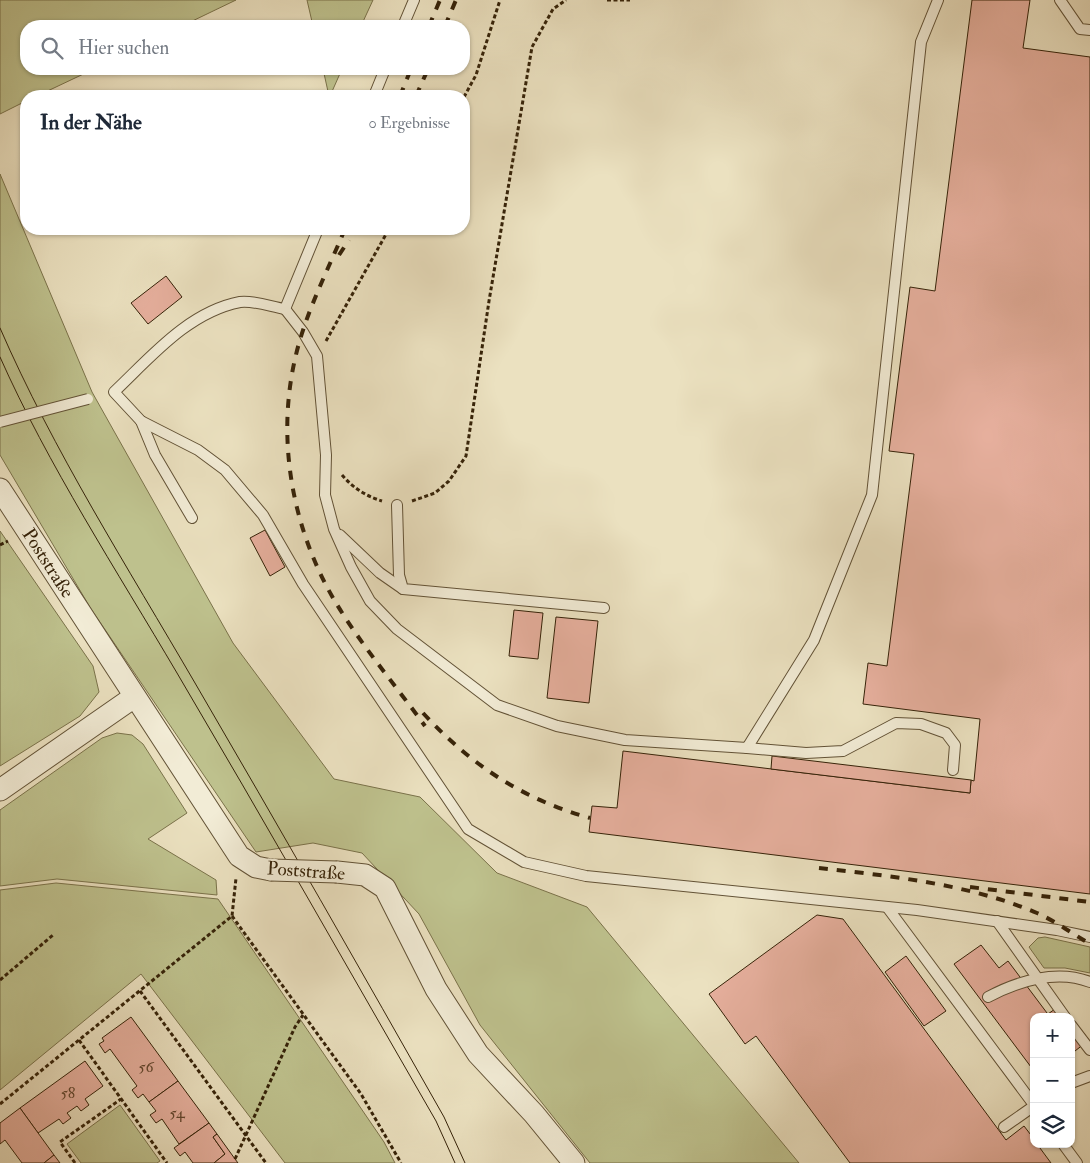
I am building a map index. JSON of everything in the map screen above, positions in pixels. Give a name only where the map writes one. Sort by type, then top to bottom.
[{"type":"street","name":"Poststraße","points":[[0,489],[9,510],[238,856],[256,867],[271,870],[337,872],[365,875],[385,888],[436,989],[478,1054],[534,1114],[574,1163]]},
{"type":"street","points":[[0,790],[134,697]]},
{"type":"lane","points":[[406,20],[414,0]]},
{"type":"lane","points":[[747,748],[814,640],[872,495],[921,42],[938,0]]},
{"type":"lane","points":[[1060,0],[1080,29],[1090,30]]},
{"type":"lane","points":[[376,90],[383,75]]},
{"type":"lane","points":[[285,309],[316,235]]},
{"type":"lane","points":[[953,770],[955,745],[946,733],[921,724],[896,723],[843,751],[806,753],[625,740],[556,726],[498,705],[396,629],[370,601],[351,568],[334,530],[325,495],[326,455],[317,356],[303,332],[285,309],[241,302],[210,312],[179,331],[114,392],[141,420],[198,450],[218,465],[264,515],[303,584],[468,830],[524,862],[586,876],[887,907],[1057,930],[1090,938]]},
{"type":"lane","points":[[0,422],[88,399]]},
{"type":"lane","points":[[141,420],[155,454],[192,518]]},
{"type":"lane","points":[[397,505],[399,575],[403,589]]},
{"type":"lane","points":[[334,530],[380,573],[403,589],[604,608]]},
{"type":"lane","points":[[887,907],[1032,1103]]},
{"type":"lane","points":[[997,921],[1062,1013]]},
{"type":"lane","points":[[988,997],[1023,981],[1055,977],[1082,979],[1090,982]]},
{"type":"lane","points":[[1075,1030],[1090,1050]]},
{"type":"lane","points":[[1075,1082],[1090,1076]]},
{"type":"lane","points":[[1004,1126],[1030,1109]]},
{"type":"lane","points":[[1066,1148],[1077,1163]]},
{"type":"path","points":[[467,90],[476,75],[500,0]]},
{"type":"path","points":[[326,455],[351,485],[371,497],[397,505],[435,493],[449,481],[466,456],[489,301],[532,47],[553,9],[566,0]]},
{"type":"path","points":[[607,0],[630,0]]},
{"type":"path","points":[[317,356],[386,235]]},
{"type":"path","points":[[238,856],[232,916],[361,1094],[401,1163]]},
{"type":"path","points":[[0,1104],[232,916]]},
{"type":"path","points":[[0,980],[53,936]]},
{"type":"path","points":[[140,991],[266,1163]]},
{"type":"path","points":[[235,1160],[295,1027],[303,1015]]},
{"type":"path","points":[[79,1040],[167,1163]]},
{"type":"path","points":[[75,1163],[60,1142],[121,1099]]},
{"type":"green space","points":[[0,0],[236,0],[194,20],[20,20],[20,75],[81,75],[50,90],[20,90],[20,104],[0,114]]},
{"type":"green space","points":[[307,0],[373,0],[364,20],[312,20]]},
{"type":"green space","points":[[324,75],[339,75],[333,90],[328,90]]},
{"type":"green space","points":[[0,174],[20,221],[20,235],[26,235],[92,392],[233,643],[334,779],[420,797],[497,873],[587,907],[799,1163],[590,1163],[480,1025],[419,914],[362,853],[313,843],[256,852],[91,609],[0,455]]},
{"type":"green space","points":[[0,531],[93,666],[99,692],[80,716],[0,766]]},
{"type":"green space","points":[[117,733],[132,735],[143,744],[187,813],[148,839],[216,880],[217,895],[57,879],[0,886],[0,810],[102,738]]},
{"type":"green space","points":[[56,883],[218,899],[384,1142],[395,1163],[285,1163],[141,974],[0,1090],[0,890]]},
{"type":"green space","points":[[1045,937],[1090,947],[1090,973],[1065,968],[1044,968],[1029,947],[1038,938]]},
{"type":"green space","points":[[120,1105],[160,1161],[157,1163],[81,1163],[67,1144]]},
{"type":"building","points":[[972,0],[1030,0],[1023,48],[1090,57],[1090,894],[589,832],[592,806],[617,808],[623,751],[970,793],[971,780],[974,781],[980,719],[863,704],[868,663],[887,666],[914,454],[889,451],[910,287],[935,291]]},
{"type":"building","points":[[166,276],[182,297],[148,324],[131,303]]},
{"type":"building","points":[[265,530],[285,567],[270,576],[250,538]]},
{"type":"building","points":[[514,610],[543,613],[538,659],[509,656]]},
{"type":"building","points":[[556,617],[598,621],[589,703],[547,698]]},
{"type":"building","points":[[772,756],[971,780],[970,793],[771,769]]},
{"type":"building","points":[[817,915],[843,919],[1006,1140],[1024,1126],[1030,1134],[1030,1148],[1040,1148],[1051,1163],[850,1163],[756,1036],[745,1044],[709,994]]},
{"type":"building","points":[[981,945],[999,968],[1008,961],[1047,1013],[1030,1013],[1030,1066],[954,964]]},
{"type":"building","points":[[906,956],[946,1011],[924,1026],[885,972]]},
{"type":"building","points":[[1062,1004],[1068,1013],[1049,1013]]},
{"type":"building","points":[[131,1017],[178,1081],[149,1102],[143,1094],[138,1098],[132,1090],[137,1086],[110,1049],[105,1053],[99,1044],[104,1041],[102,1038]]},
{"type":"building","points":[[1075,1022],[1089,1040],[1075,1051]]},
{"type":"building","points":[[85,1061],[103,1086],[85,1099],[89,1105],[81,1111],[77,1106],[67,1113],[71,1118],[63,1124],[59,1119],[38,1133],[20,1108]]},
{"type":"building","points":[[178,1081],[209,1123],[179,1144],[162,1119],[156,1123],[150,1115],[156,1111],[149,1102]]},
{"type":"building","points":[[20,1108],[54,1155],[44,1163],[22,1163],[5,1140],[0,1144],[0,1123]]},
{"type":"building","points":[[209,1123],[217,1134],[213,1137],[225,1154],[214,1163],[193,1163],[185,1152],[180,1156],[174,1148]]},
{"type":"building","points":[[217,1134],[238,1163],[214,1163],[225,1154],[213,1137]]},
{"type":"building","points":[[54,1155],[60,1163],[44,1163]]},
{"type":"tram line","points":[[0,328],[21,374],[68,464],[444,1117],[465,1163]]},
{"type":"tram line","points":[[0,357],[39,438],[61,478],[177,673],[436,1121],[455,1163]]},
{"type":"railway","points":[[432,20],[440,0]]},
{"type":"railway","points":[[448,20],[456,0]]},
{"type":"railway","points":[[402,90],[409,75]]},
{"type":"railway","points":[[419,90],[425,75]]},
{"type":"railway","points":[[342,235],[310,309],[295,359],[287,422],[288,454],[292,485],[299,516],[309,546],[321,575],[336,603],[368,650],[425,726]]},
{"type":"railway","points":[[339,255],[349,240]]},
{"type":"railway","points":[[423,713],[460,749],[499,778],[542,801],[590,818]]},
{"type":"railway","points":[[819,868],[902,878],[984,895],[1037,913],[1090,944]]},
{"type":"railway","points":[[970,887],[1090,902]]}]
